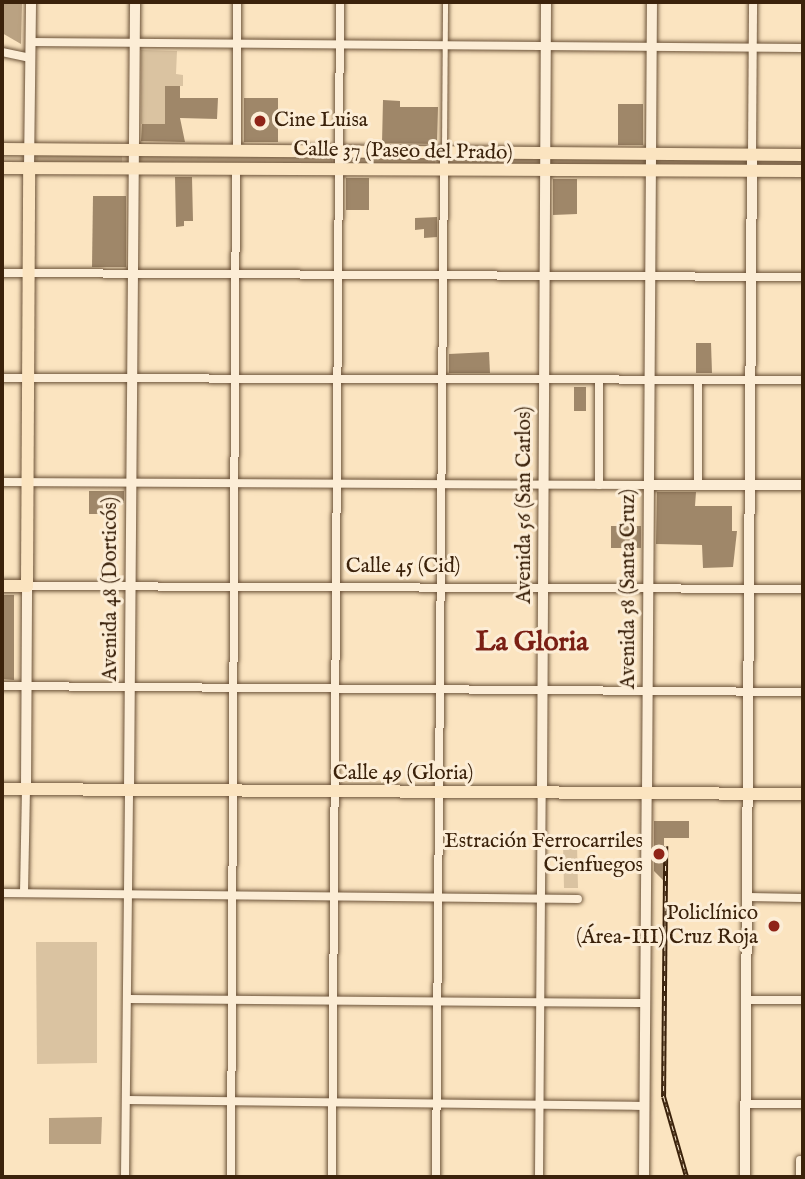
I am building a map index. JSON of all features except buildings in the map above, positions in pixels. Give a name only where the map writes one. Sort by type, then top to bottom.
[{"type":"main road","points":[[26,790],[31,2]]},
{"type":"main road","name":"Avenida 56 (San Carlos)","points":[[542,794],[546,2]]},
{"type":"main road","name":"Avenida 58 (Santa Cruz)","points":[[647,794],[652,2]]},
{"type":"main road","name":"Calle 37 (Paseo del Prado)","points":[[2,149],[803,155]]},
{"type":"main road","name":"Calle 37 (Paseo del Prado)","points":[[2,168],[546,173],[803,172]]},
{"type":"main road","name":"Calle 45 (Cid)","points":[[2,586],[27,586]]},
{"type":"main road","name":"Calle 49 (Gloria)","points":[[2,789],[439,795],[803,794]]},
{"type":"street","name":"Avenida 48 (Dorticós)","points":[[125,1177],[135,2]]},
{"type":"street","points":[[237,2],[237,150]]},
{"type":"street","points":[[332,1177],[340,2]]},
{"type":"street","points":[[436,1177],[445,2]]},
{"type":"street","points":[[745,1177],[753,2]]},
{"type":"street","points":[[30,42],[803,48]]},
{"type":"street","points":[[2,52],[30,58]]},
{"type":"street","points":[[232,1177],[236,169]]},
{"type":"street","points":[[2,273],[803,277]]},
{"type":"street","points":[[2,378],[442,382],[803,380]]},
{"type":"street","points":[[698,380],[698,485]]},
{"type":"street","points":[[598,381],[599,485]]},
{"type":"street","points":[[2,482],[803,485]]},
{"type":"street","name":"Calle 45 (Cid)","points":[[27,586],[130,584],[803,589]]},
{"type":"street","points":[[2,686],[440,693],[803,692]]},
{"type":"street","points":[[24,892],[26,790]]},
{"type":"street","name":"Avenida 56 (San Carlos)","points":[[539,1177],[542,794]]},
{"type":"street","name":"Avenida 58 (Santa Cruz)","points":[[644,1177],[647,794]]},
{"type":"street","points":[[2,893],[334,894],[578,899]]},
{"type":"street","points":[[748,897],[803,898]]},
{"type":"street","points":[[128,999],[645,1003]]},
{"type":"street","points":[[748,1000],[803,1000]]},
{"type":"street","points":[[126,1100],[644,1106]]},
{"type":"street","points":[[746,1104],[803,1104]]},
{"type":"street","points":[[800,1160],[800,1177]]},
{"type":"shaded area","points":[[2,2],[22,2],[21,44],[2,33]]},
{"type":"shaded area","points":[[141,50],[177,51],[176,74],[183,75],[183,86],[165,86],[165,124],[141,124]]},
{"type":"shaded area","points":[[37,153],[122,153],[122,166],[36,165]]},
{"type":"shaded area","points":[[140,153],[332,155],[332,166],[140,166]]},
{"type":"shaded area","points":[[346,155],[435,156],[435,168],[346,166]]},
{"type":"shaded area","points":[[452,156],[803,158],[803,169],[451,168]]},
{"type":"shaded area","points":[[563,844],[577,844],[578,888],[564,888]]},
{"type":"shaded area","points":[[36,942],[97,942],[97,1063],[37,1064]]},
{"type":"shaded area","points":[[102,1117],[101,1144],[49,1144],[49,1118]]},
{"type":"railway","points":[[666,846],[664,1097],[687,1177]]},
{"type":"place","name":"Cine Luisa","points":[[260,121]]},
{"type":"place","name":"Estración Ferrocarriles Cienfuegos","points":[[659,854]]},
{"type":"place","name":"Policlínico (Área-III) Cruz Roja","points":[[774,926]]},
{"type":"district","name":"La Gloria","points":[[532,643]]}]
